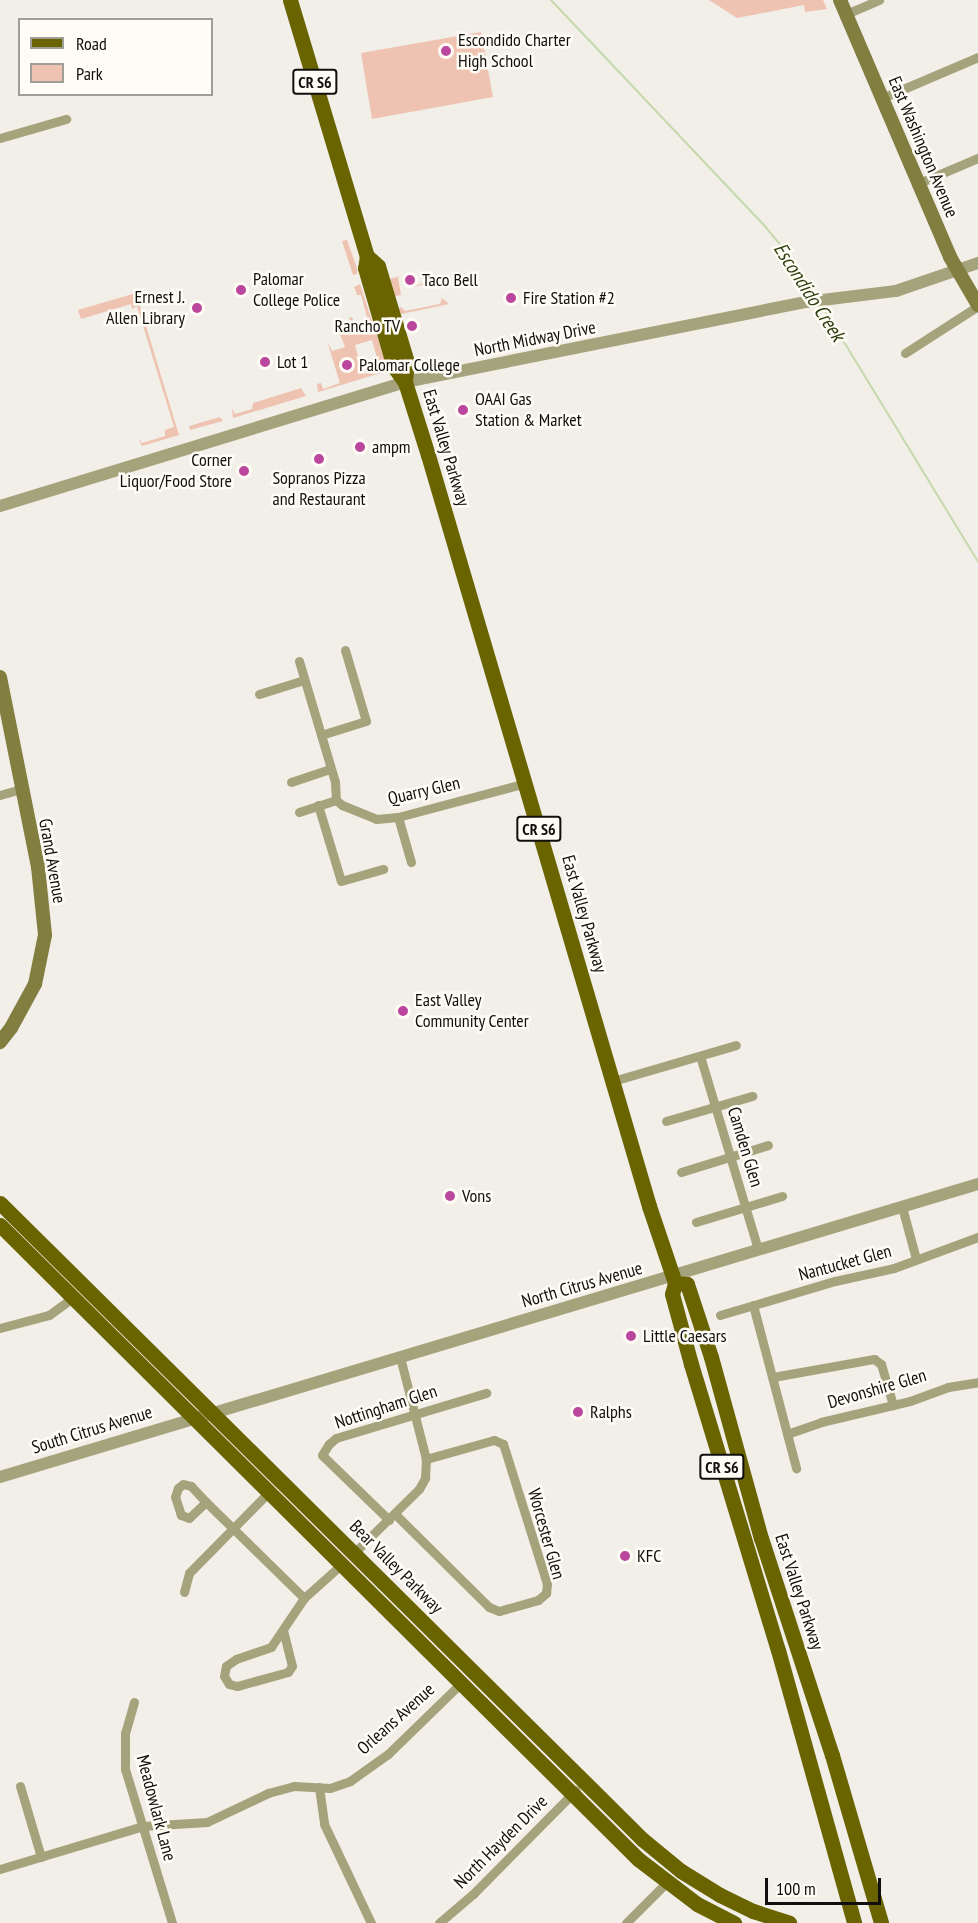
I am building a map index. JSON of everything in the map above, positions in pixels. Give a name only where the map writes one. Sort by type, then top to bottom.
[{"type":"main road","name":"East Valley Parkway","points":[[290,0],[367,256],[378,266],[407,362],[405,382],[673,1280],[672,1294],[716,1449],[778,1650],[855,1923]]},
{"type":"main road","name":"East Washington Avenue","points":[[840,0],[957,272],[978,306]]},
{"type":"main road","name":"Grand Avenue","points":[[0,677],[42,892],[44,951],[26,1003],[0,1042]]},
{"type":"main road","name":"Bear Valley Parkway","points":[[0,1203],[648,1845],[681,1871],[744,1907],[789,1923]]},
{"type":"main road","name":"Bear Valley Parkway","points":[[0,1225],[72,1298],[135,1356],[268,1492],[573,1794],[666,1883],[698,1904],[734,1923]]},
{"type":"main road","name":"East Valley Parkway","points":[[673,1280],[687,1284],[730,1421],[786,1619],[832,1755],[881,1923]]},
{"type":"main road","points":[[716,1449],[727,1449],[739,1480],[748,1489]]},
{"type":"street","points":[[846,14],[879,0]]},
{"type":"street","points":[[882,98],[978,57]]},
{"type":"street","points":[[0,138],[66,119]]},
{"type":"street","points":[[919,183],[978,158]]},
{"type":"street","name":"North Midway Drive","points":[[0,506],[405,382],[806,302],[896,291],[957,272],[978,262]]},
{"type":"street","points":[[904,353],[978,306]]},
{"type":"street","points":[[321,735],[366,721],[345,650]]},
{"type":"street","points":[[299,661],[337,793],[336,800],[299,812]]},
{"type":"street","points":[[259,694],[304,680]]},
{"type":"street","points":[[291,782],[330,769]]},
{"type":"street","name":"Quarry Glen","points":[[336,800],[342,805],[376,819],[398,817],[526,783]]},
{"type":"street","points":[[0,795],[21,789]]},
{"type":"street","points":[[318,805],[341,881],[383,869]]},
{"type":"street","points":[[398,817],[411,862]]},
{"type":"street","points":[[613,1081],[736,1045]]},
{"type":"street","name":"Camden Glen","points":[[700,1056],[758,1249]]},
{"type":"street","points":[[666,1121],[752,1096]]},
{"type":"street","points":[[681,1172],[768,1145]]},
{"type":"street","name":"North Citrus Avenue","points":[[194,1417],[673,1280],[758,1249],[978,1184]]},
{"type":"street","points":[[696,1222],[782,1196]]},
{"type":"street","points":[[902,1207],[916,1259]]},
{"type":"street","name":"Nantucket Glen","points":[[720,1315],[835,1281],[894,1268],[978,1237]]},
{"type":"street","points":[[0,1328],[49,1315],[72,1298]]},
{"type":"street","points":[[753,1305],[796,1468]]},
{"type":"street","points":[[354,1553],[419,1490],[425,1478],[426,1459],[400,1357]]},
{"type":"street","points":[[773,1377],[874,1359],[881,1364],[893,1405]]},
{"type":"street","name":"Devonshire Glen","points":[[787,1434],[821,1422],[893,1405],[948,1387],[978,1382]]},
{"type":"street","name":"Nottingham Glen","points":[[392,1517],[322,1455],[328,1444],[336,1438],[486,1393]]},
{"type":"street","name":"South Citrus Avenue","points":[[0,1477],[194,1417]]},
{"type":"street","name":"Worcester Glen","points":[[392,1517],[489,1607],[499,1611],[538,1600],[546,1593],[547,1584],[503,1444],[494,1440],[426,1459]]},
{"type":"street","points":[[184,1592],[189,1573],[268,1492]]},
{"type":"street","points":[[206,1502],[304,1598]]},
{"type":"street","points":[[283,1630],[290,1650],[292,1666],[288,1672],[237,1686],[229,1684],[224,1676],[226,1666],[236,1659],[271,1647],[304,1598],[342,1564]]},
{"type":"street","name":"Orleans Avenue","points":[[0,1869],[143,1826],[207,1822],[268,1793],[294,1785],[330,1788],[350,1781],[388,1754],[461,1683]]},
{"type":"street","name":"Meadowlark Lane","points":[[134,1702],[125,1733],[125,1769],[172,1923]]},
{"type":"street","name":"North Hayden Drive","points":[[439,1923],[481,1886],[584,1782]]},
{"type":"street","points":[[20,1786],[41,1857]]},
{"type":"street","points":[[319,1787],[320,1808],[324,1824],[371,1923]]},
{"type":"street","points":[[626,1923],[666,1883]]},
{"type":"green space","points":[[709,0],[823,0],[827,9],[805,12],[804,5],[737,18]]},
{"type":"green space","points":[[481,32],[493,97],[372,119],[361,53]]},
{"type":"green space","points":[[347,240],[357,268],[357,274],[353,275],[342,241]]},
{"type":"green space","points":[[419,272],[423,272],[432,276],[446,276],[447,287],[443,281],[412,287],[426,282],[425,273]]},
{"type":"green space","points":[[404,275],[398,277],[401,295],[395,296],[390,279]]},
{"type":"green space","points":[[360,284],[386,364],[385,368],[381,373],[318,392],[317,384],[321,383],[323,389],[340,383],[327,341],[332,351],[345,347],[340,334],[353,330],[349,318],[352,317],[358,332],[370,328],[361,295],[357,295],[354,287]],"holes":[[[372,340],[380,369],[364,374],[356,357],[358,356],[355,345]]]},
{"type":"green space","points":[[136,293],[179,435],[142,446],[138,438],[142,443],[165,436],[165,430],[174,427],[137,306],[132,309],[131,304],[81,319],[78,310]]},
{"type":"green space","points":[[442,298],[449,304],[401,314],[399,309],[401,307],[405,311],[440,304]]},
{"type":"green space","points":[[301,388],[306,396],[233,418],[232,408],[235,414],[252,409],[253,403]]},
{"type":"green space","points":[[220,417],[223,421],[190,430],[189,426]]},
{"type":"waterway","name":"Escondido Creek","points":[[551,0],[763,224],[785,250],[816,296]]},
{"type":"waterway","name":"Escondido Creek","points":[[822,306],[978,562]]},
{"type":"place","name":"Escondido Charter High School","points":[[446,51]]},
{"type":"place","name":"Taco Bell","points":[[410,280]]},
{"type":"place","name":"Palomar College Police","points":[[241,290]]},
{"type":"place","name":"Fire Station #2","points":[[511,298]]},
{"type":"place","name":"Ernest J. Allen Library","points":[[197,308]]},
{"type":"place","name":"Rancho TV","points":[[412,326]]},
{"type":"place","name":"Lot 1","points":[[265,362]]},
{"type":"place","name":"Palomar College","points":[[347,365]]},
{"type":"place","name":"OAAI Gas Station & Market","points":[[463,410]]},
{"type":"place","name":"ampm","points":[[360,447]]},
{"type":"place","name":"Sopranos Pizza and Restaurant","points":[[319,459]]},
{"type":"place","name":"Corner Liquor/Food Store","points":[[244,471]]},
{"type":"place","name":"East Valley Community Center","points":[[403,1011]]},
{"type":"place","name":"Vons","points":[[450,1196]]},
{"type":"place","name":"Little Caesars","points":[[631,1336]]},
{"type":"place","name":"Ralphs","points":[[578,1412]]},
{"type":"place","name":"KFC","points":[[625,1556]]}]
